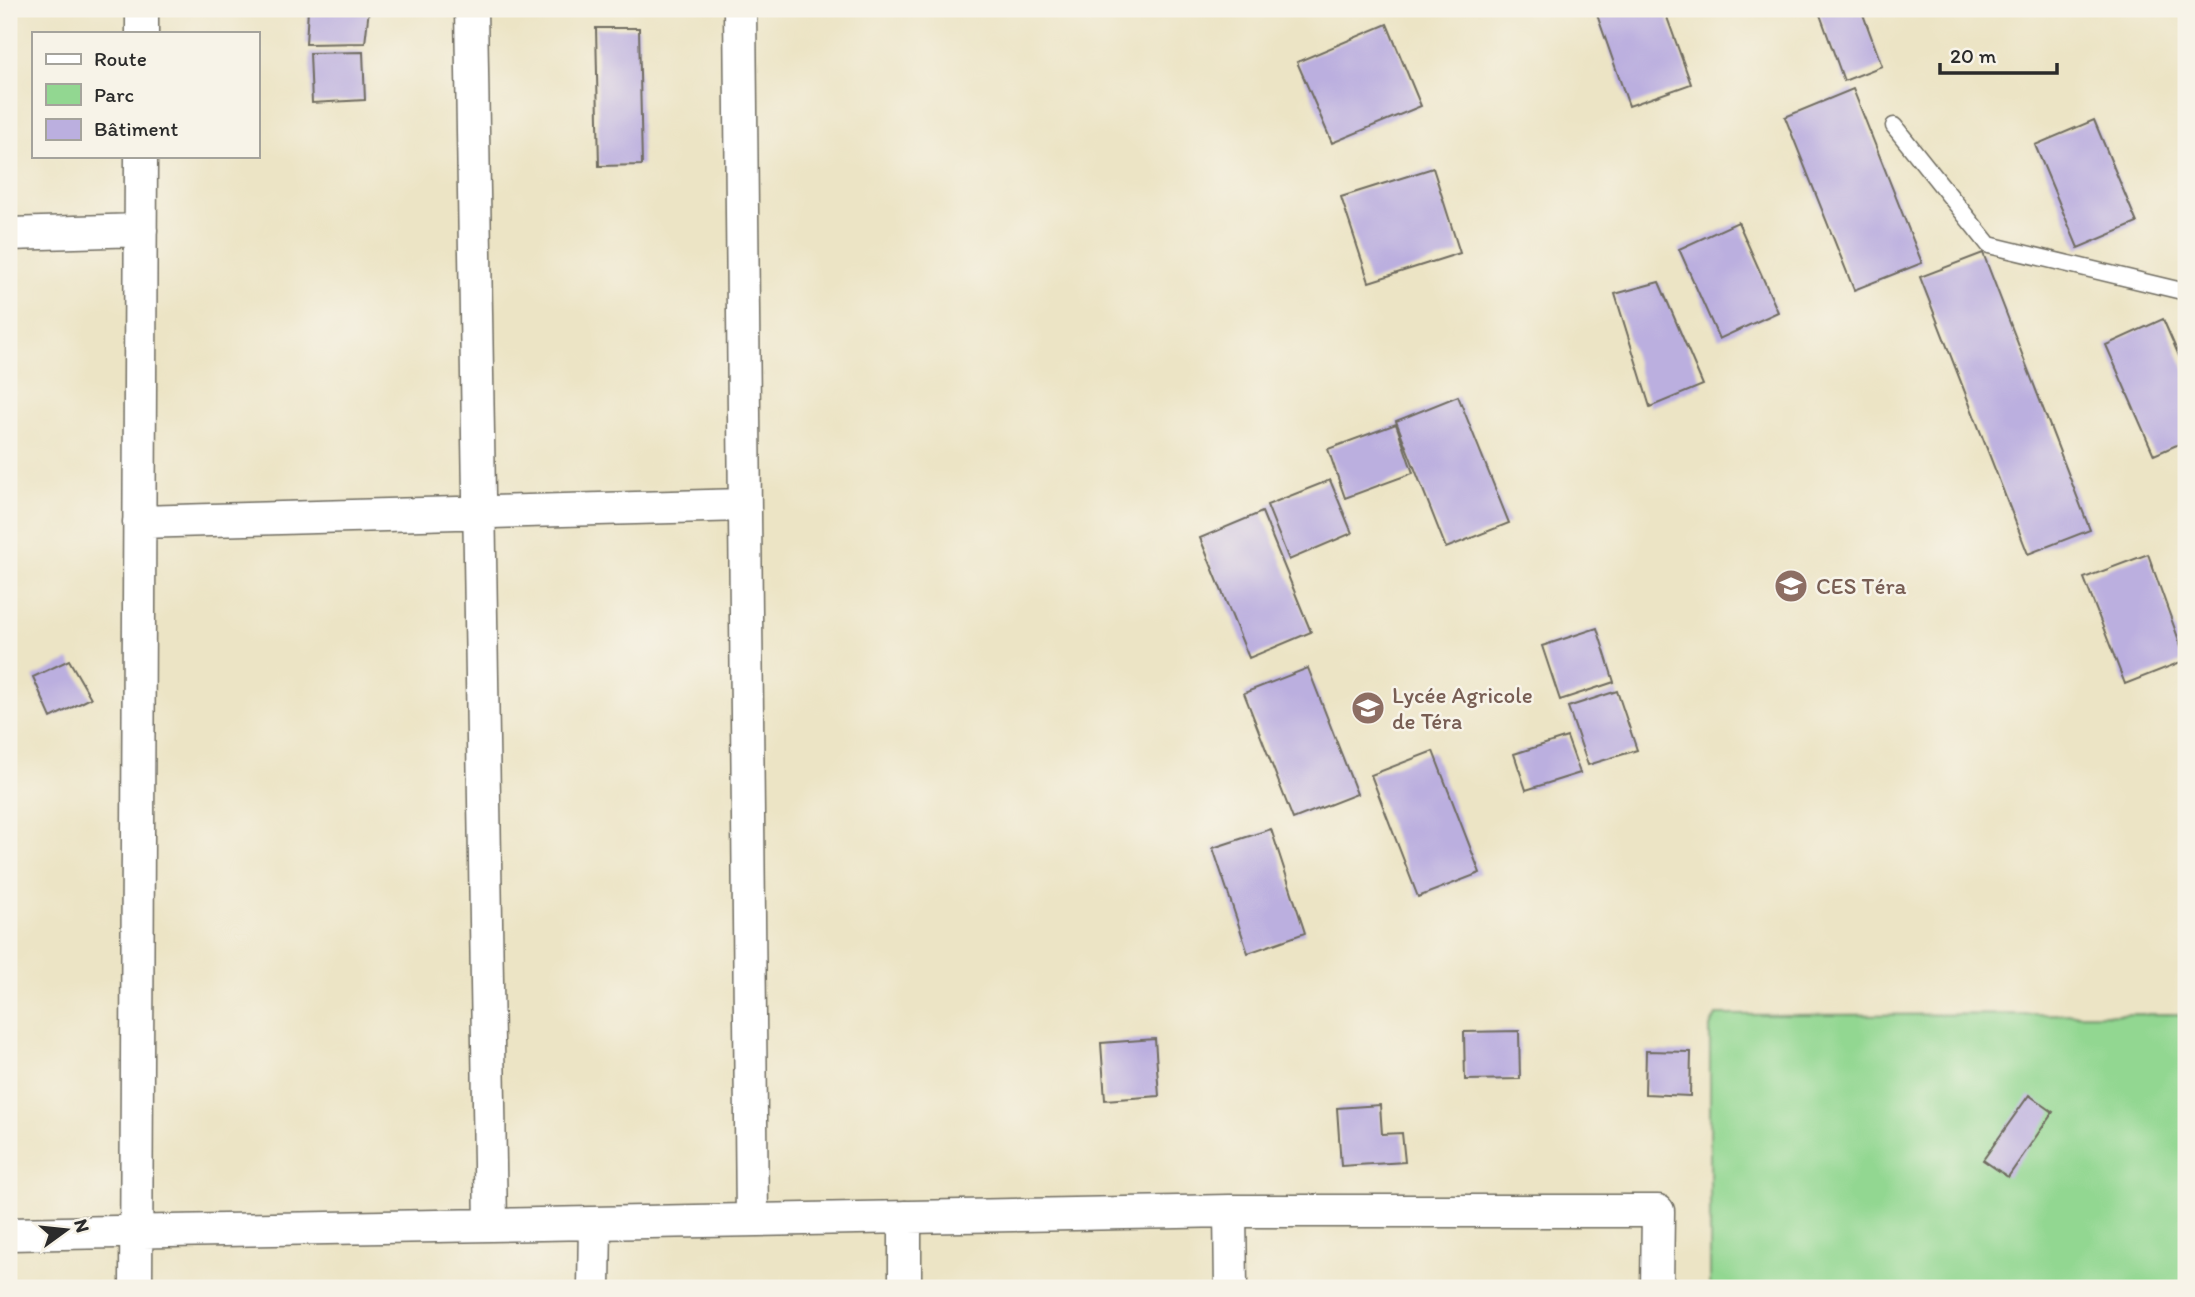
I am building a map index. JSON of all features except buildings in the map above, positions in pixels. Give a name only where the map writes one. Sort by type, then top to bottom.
[{"type":"street","points":[[142,9],[142,32]]},
{"type":"street","points":[[471,9],[491,1225]]},
{"type":"street","points":[[740,9],[752,1220]]},
{"type":"street","points":[[136,1288],[141,158]]},
{"type":"street","points":[[9,234],[141,230]]},
{"type":"street","points":[[139,522],[744,505]]},
{"type":"street","points":[[9,1234],[1230,1210],[1658,1210],[1657,1288]]},
{"type":"street","points":[[1230,1210],[1231,1288]]},
{"type":"street","points":[[905,1217],[905,1288]]},
{"type":"street","points":[[594,1223],[594,1288]]},
{"type":"lane","points":[[1894,126],[1989,245],[2186,292]]},
{"type":"green space","points":[[2186,1014],[2186,1288],[1710,1288],[1710,1027],[1716,1015]]},
{"type":"place","name":"CES Téra","points":[[1791,586]]},
{"type":"place","name":"Lycée Agricole de Téra","points":[[1368,708]]}]
